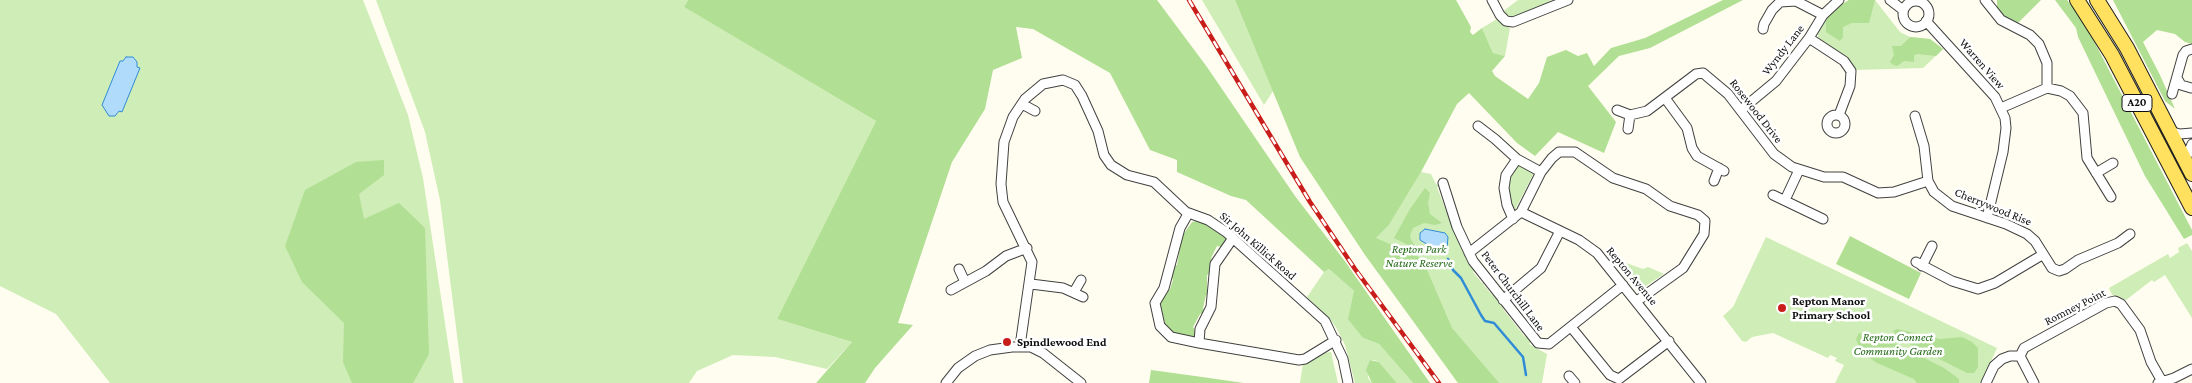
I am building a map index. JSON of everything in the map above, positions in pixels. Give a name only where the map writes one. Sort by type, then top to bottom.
[{"type":"main road","name":"A20","points":[[2078,0],[2112,55],[2192,208]]},
{"type":"main road","name":"A20","points":[[2097,0],[2126,48],[2189,167]]},
{"type":"street","points":[[1492,0],[1500,15],[1506,20],[1513,22],[1568,0]]},
{"type":"street","points":[[1764,29],[1764,24],[1776,4],[1785,0],[1796,0],[1823,15]]},
{"type":"street","name":"Wyndy Lane","points":[[1741,110],[1776,81],[1809,38],[1823,15],[1839,0]]},
{"type":"street","points":[[1890,0],[1903,10]]},
{"type":"street","points":[[1985,0],[2001,20],[2030,35],[2039,44],[2047,63],[2047,88]]},
{"type":"street","points":[[1920,1],[1928,10],[1926,21],[1922,26],[1914,27],[1908,24],[1902,15],[1903,10],[1910,2],[1920,1]]},
{"type":"street","name":"Warren View","points":[[1926,21],[1995,97],[2001,108],[2006,128],[2005,137],[1987,218]]},
{"type":"street","points":[[1809,38],[1844,61],[1851,71],[1850,86],[1839,115]]},
{"type":"street","points":[[2172,94],[2183,55],[2186,51],[2192,49]]},
{"type":"street","name":"Rosewood Drive","points":[[1630,115],[1647,111],[1696,74],[1703,73],[1718,83],[1774,154],[1799,170],[1814,173],[1834,172],[1871,191],[1886,193],[1928,181]]},
{"type":"street","points":[[2177,78],[2181,84],[2191,88]]},
{"type":"street","name":"Sir John Killick Road","points":[[1023,102],[1036,88],[1052,80],[1063,80],[1075,85],[1098,131],[1104,155],[1110,165],[1127,175],[1154,182],[1188,214],[1208,220],[1233,238],[1325,321],[1336,340],[1343,359],[1348,383]]},
{"type":"street","points":[[2001,108],[2047,88],[2061,91],[2078,104],[2084,121],[2087,158],[2111,197]]},
{"type":"street","points":[[1665,98],[1688,128],[1692,148],[1697,156],[1721,170],[1714,181]]},
{"type":"street","points":[[1023,347],[1022,338],[1031,284],[1032,262],[1027,248],[1008,215],[1003,202],[1001,184],[1006,135],[1023,102],[1035,111]]},
{"type":"street","points":[[1617,110],[1630,115],[1628,128]]},
{"type":"street","name":"Cherrywood Rise","points":[[1915,116],[1926,140],[1928,181],[1934,192],[1947,204],[2027,234],[2035,242],[2052,268],[2059,271],[2078,260],[2115,244],[2130,234]]},
{"type":"street","points":[[1478,126],[1495,138],[1517,159],[1541,172]]},
{"type":"street","points":[[2169,131],[2180,134],[2192,133]]},
{"type":"street","points":[[2189,167],[2192,144]]},
{"type":"street","points":[[1469,253],[1521,212],[1541,172],[1559,152],[1575,152],[1612,178],[1650,191],[1670,206],[1698,215],[1705,221],[1704,234],[1683,268],[1637,301]]},
{"type":"street","points":[[1513,219],[1507,205],[1504,188],[1506,176],[1517,159]]},
{"type":"street","points":[[2096,173],[2113,163]]},
{"type":"street","points":[[1785,200],[1799,170]]},
{"type":"street","name":"Peter Churchill Lane","points":[[1443,183],[1457,227],[1478,269],[1538,343],[1549,344],[1623,285]]},
{"type":"street","points":[[1772,195],[1823,219]]},
{"type":"street","name":"Repton Avenue","points":[[1521,212],[1560,231],[1598,253],[1701,383]]},
{"type":"street","points":[[1188,214],[1180,228],[1164,288],[1156,303],[1158,320],[1165,333],[1178,340],[1299,360],[1305,359],[1336,340]]},
{"type":"street","points":[[1503,300],[1541,268],[1560,231]]},
{"type":"street","points":[[1199,343],[1200,329],[1211,307],[1215,264],[1233,238]]},
{"type":"street","points":[[1932,246],[1919,264],[1952,281],[1978,289],[1995,283],[2042,255]]},
{"type":"street","points":[[951,290],[1006,256],[1027,248]]},
{"type":"street","points":[[959,269],[965,282]]},
{"type":"street","points":[[1074,292],[1081,280]]},
{"type":"street","points":[[1031,284],[1063,288],[1083,297]]},
{"type":"street","name":"Romney Point","points":[[2020,356],[2024,348],[2106,303],[2115,301],[2121,304],[2140,330],[2151,362],[2161,382]]},
{"type":"street","points":[[1571,327],[1617,381],[1669,341]]},
{"type":"street","points":[[946,383],[958,368],[975,356],[1002,348],[1023,347],[1043,353],[1081,383]]},
{"type":"street","points":[[1986,383],[1994,366],[2002,359],[2010,356],[2020,356],[2034,383]]},
{"type":"street","points":[[2161,382],[2192,369]]},
{"type":"green space","points":[[0,0],[363,0],[408,115],[423,178],[454,383],[110,383],[56,314],[0,286]]},
{"type":"green space","points":[[376,0],[688,0],[684,7],[876,121],[777,319],[852,342],[827,369],[775,357],[733,355],[697,371],[689,383],[463,383],[440,200],[425,132]]},
{"type":"green space","points":[[688,0],[1157,0],[1207,67],[1295,196],[1344,260],[1430,383],[1413,383],[1379,344],[1363,338],[1348,319],[1354,291],[1329,269],[1324,272],[1246,200],[1231,196],[1177,172],[1177,160],[1150,150],[1110,73],[1033,29],[1016,27],[1022,58],[993,70],[985,109],[952,162],[898,323],[913,325],[875,368],[865,383],[816,383],[852,342],[777,319],[876,121],[684,7]]},
{"type":"green space","points":[[1202,0],[1235,0],[1273,91],[1264,105]]},
{"type":"green space","points":[[1235,0],[1456,0],[1471,27],[1470,32],[1473,35],[1482,28],[1493,53],[1505,56],[1492,71],[1495,76],[1528,99],[1539,83],[1547,57],[1566,50],[1578,56],[1587,53],[1594,66],[1611,48],[1645,38],[1723,0],[1743,0],[1650,48],[1619,56],[1588,86],[1616,122],[1604,153],[1558,132],[1535,156],[1517,143],[1469,93],[1457,104],[1421,172],[1389,225],[1376,238],[1419,257],[1424,263],[1452,328],[1499,383],[1458,383],[1365,255],[1300,157]]},
{"type":"green space","points":[[1518,0],[1552,0],[1513,18],[1502,12]]},
{"type":"green space","points":[[1849,0],[1875,0],[1900,32],[1910,37],[1930,39],[1943,49],[1923,68],[1855,70],[1850,60],[1819,39],[1817,34],[1830,14]]},
{"type":"green space","points":[[1849,0],[1875,0],[1869,23],[1852,23],[1843,27],[1843,37],[1840,41],[1826,32],[1826,20],[1839,6]]},
{"type":"green space","points":[[1997,0],[2041,0],[2018,23],[2002,15],[1997,7]]},
{"type":"green space","points":[[2055,0],[2067,0],[2083,20],[2192,230],[2192,235],[2184,239],[2145,176],[2078,37],[2076,28]]},
{"type":"green space","points":[[2113,0],[2192,0],[2192,44],[2185,42],[2175,34],[2157,30],[2143,42],[2175,109],[2165,101]]},
{"type":"green space","points":[[1497,19],[1510,28],[1505,56],[1493,53],[1482,28]]},
{"type":"green space","points":[[1910,37],[1930,39],[1943,49],[1936,56],[1918,54],[1914,55],[1914,62],[1904,61],[1897,66],[1892,64],[1890,62],[1894,55],[1892,46],[1901,46]]},
{"type":"green space","points":[[384,160],[384,175],[359,194],[364,219],[399,203],[425,228],[429,354],[413,383],[352,383],[343,362],[344,323],[302,282],[285,246],[305,190],[356,162]]},
{"type":"green space","points":[[1519,163],[1534,173],[1514,212],[1507,192],[1511,172]]},
{"type":"green space","name":"Repton Park Nature Reserve","points":[[1421,172],[1431,174],[1436,184],[1440,186],[1437,187],[1448,216],[1451,215],[1465,256],[1475,270],[1473,272],[1504,306],[1503,309],[1525,337],[1527,335],[1531,342],[1529,344],[1547,354],[1542,383],[1458,383],[1406,310],[1375,239],[1389,225]]},
{"type":"green space","points":[[1425,188],[1430,193],[1428,203],[1430,214],[1442,223],[1435,225],[1424,223],[1413,228],[1410,235],[1411,240],[1418,250],[1394,238],[1410,209]]},
{"type":"green space","points":[[1200,220],[1224,233],[1226,240],[1221,247],[1217,246],[1211,258],[1213,262],[1211,273],[1207,275],[1207,289],[1210,294],[1206,295],[1203,308],[1205,312],[1200,314],[1193,327],[1196,331],[1195,338],[1190,340],[1188,336],[1175,334],[1166,327],[1160,303],[1170,289],[1173,280],[1171,276],[1174,266],[1177,265],[1182,236],[1192,222]]},
{"type":"green space","points":[[1850,236],[1921,273],[1909,299],[1836,264]]},
{"type":"green space","name":"Repton Connect Community Garden","points":[[1766,237],[1997,348],[1981,383],[1835,383],[1844,365],[1835,361],[1837,358],[1830,355],[1828,358],[1773,333],[1752,337],[1746,342],[1742,341],[1723,316],[1733,307]]},
{"type":"green space","points":[[2187,243],[2192,251],[2192,318],[2165,275],[2154,282],[2152,280],[2126,300],[2112,295],[2109,288],[2168,254],[2170,258],[2179,252],[2178,248]]},
{"type":"green space","points":[[1620,261],[1643,269],[1648,267],[1664,274],[1638,291],[1620,271],[1617,262]]},
{"type":"green space","points":[[1329,269],[1354,291],[1363,338],[1379,344],[1413,383],[1397,383],[1379,362],[1370,360],[1368,378],[1372,383],[1355,383],[1345,345],[1337,329],[1330,319],[1307,297],[1324,272]]},
{"type":"green space","points":[[1897,329],[1940,339],[1962,337],[1972,342],[1978,348],[1978,367],[1974,373],[1967,373],[1898,338],[1893,331]]},
{"type":"green space","points":[[1859,333],[1874,333],[1944,368],[1959,379],[1959,383],[1917,383],[1914,379],[1877,363],[1860,349],[1856,339]]},
{"type":"green space","points":[[1331,352],[1338,383],[1300,383],[1303,363],[1322,353]]},
{"type":"green space","points":[[1370,360],[1379,362],[1397,383],[1372,383],[1366,370]]},
{"type":"green space","points":[[1151,370],[1195,376],[1244,383],[1149,383]]},
{"type":"water","points":[[126,57],[133,57],[137,62],[137,67],[140,68],[122,112],[119,111],[115,116],[109,116],[102,105],[120,61],[123,61]]},
{"type":"water","points":[[1425,229],[1445,233],[1448,237],[1447,249],[1430,246],[1420,240],[1420,233]]},
{"type":"waterway","points":[[1448,259],[1485,321],[1494,323],[1523,357],[1526,375]]},
{"type":"railway","points":[[1189,0],[1310,202],[1355,269],[1439,383]]},
{"type":"place","name":"Repton Manor Primary School","points":[[1782,308]]},
{"type":"place","name":"Spindlewood End","points":[[1007,342]]}]
